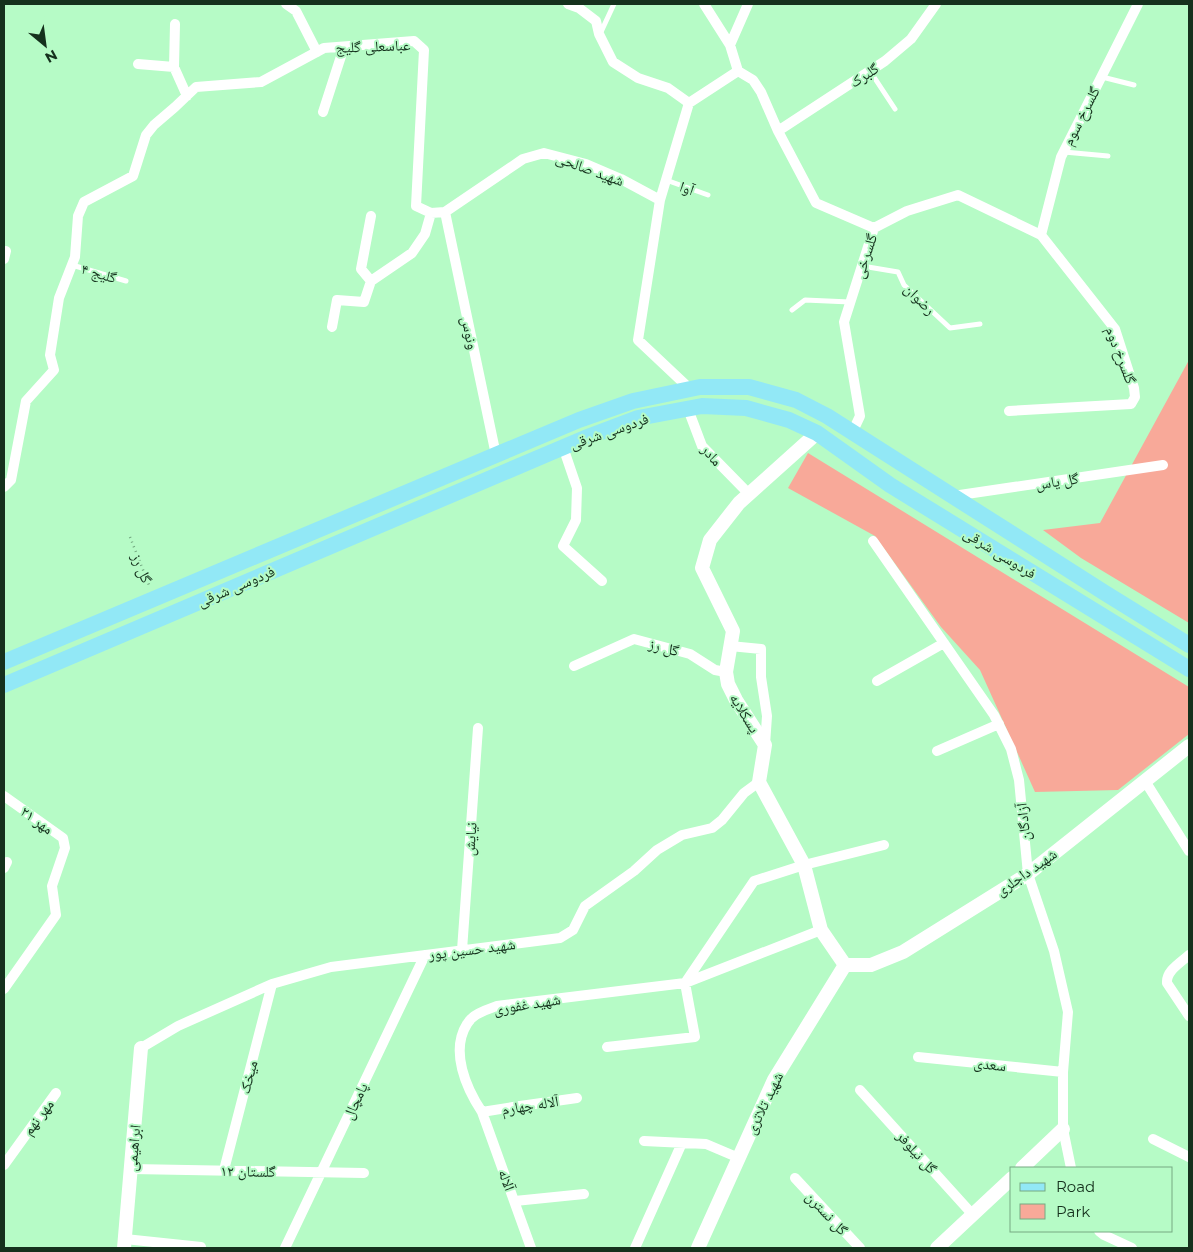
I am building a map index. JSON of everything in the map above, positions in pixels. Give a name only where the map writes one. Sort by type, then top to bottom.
[{"type":"main road","name":"فردوسی شرقی","points":[[4,662],[579,420],[633,401],[700,387],[749,387],[796,400],[827,416],[1105,593],[1189,644]]},
{"type":"main road","name":"فردوسی شرقی","points":[[4,685],[563,447],[638,418],[702,406],[746,408],[788,420],[817,434],[890,485],[1189,669]]},
{"type":"main road","points":[[1093,610],[1105,593]]},
{"type":"street","points":[[286,4],[296,11],[317,52]]},
{"type":"street","points":[[568,4],[579,8],[596,21],[599,34],[613,62],[638,78],[668,88],[689,103]]},
{"type":"street","points":[[704,4],[730,45],[738,71],[752,80],[761,92],[778,131],[816,203],[874,228]]},
{"type":"street","points":[[730,45],[748,4]]},
{"type":"street","name":"گلبرک","points":[[778,131],[885,61],[911,39],[936,4]]},
{"type":"street","name":"گلسرخ سوم","points":[[1041,235],[1061,157],[1138,4]]},
{"type":"street","points":[[175,24],[174,67],[187,96]]},
{"type":"street","name":"عباسعلی گلیج","points":[[4,487],[11,480],[26,402],[54,370],[50,355],[59,298],[75,257],[78,216],[84,202],[133,176],[146,135],[154,125],[196,87],[261,82],[324,48],[414,41],[424,50],[416,206],[431,213]]},
{"type":"street","points":[[323,112],[344,47]]},
{"type":"street","points":[[138,64],[174,67]]},
{"type":"street","points":[[690,389],[638,340],[660,200],[689,103],[738,71]]},
{"type":"street","name":"شهید صالحی","points":[[445,212],[523,159],[544,153],[586,164],[621,179],[660,200]]},
{"type":"street","name":"گلسرخی","points":[[852,433],[860,416],[844,322],[874,228],[907,211],[958,195],[1041,235]]},
{"type":"street","points":[[332,327],[337,300],[364,302],[371,281],[412,253],[425,234],[431,213],[445,212]]},
{"type":"street","name":"ونوس","points":[[445,212],[496,455]]},
{"type":"street","points":[[371,216],[362,269],[371,281]]},
{"type":"street","name":"گلسرخ دوم","points":[[1009,411],[1131,404],[1135,397],[1134,388],[1115,329],[1041,235]]},
{"type":"street","name":"مادر","points":[[688,409],[702,446],[749,494]]},
{"type":"street","name":"پسکلایه","points":[[759,782],[764,746],[728,684],[726,672],[733,631],[702,568],[710,540],[739,502],[817,434]]},
{"type":"street","points":[[563,447],[577,488],[576,520],[563,546],[602,581]]},
{"type":"street","name":"گل یاس","points":[[952,496],[1163,465]]},
{"type":"street","name":"آزادگان","points":[[873,541],[994,715],[1011,749],[1018,780],[1028,874],[1054,951],[1068,1012],[1063,1072],[1063,1129],[1071,1167]]},
{"type":"street","name":"گل رز","points":[[574,666],[634,639],[690,654],[715,670],[726,672]]},
{"type":"street","points":[[877,681],[944,643]]},
{"type":"street","points":[[730,646],[761,650],[761,677],[767,716],[764,746]]},
{"type":"street","points":[[937,750],[999,724]]},
{"type":"street","name":"نیایش","points":[[462,950],[478,728]]},
{"type":"street","name":"شهید داجلری","points":[[845,965],[871,965],[903,952],[1028,874],[1189,746]]},
{"type":"street","points":[[1145,781],[1189,851]]},
{"type":"street","points":[[759,782],[804,865],[821,930],[845,965]]},
{"type":"street","name":"شهید حسین پور","points":[[142,1048],[178,1026],[272,984],[331,967],[560,938],[573,930],[585,906],[634,871],[658,850],[682,835],[712,828],[722,820],[744,793],[759,782]]},
{"type":"street","name":"مهر ۲۱","points":[[4,796],[63,838],[65,848],[52,886],[56,915],[4,989]]},
{"type":"street","points":[[607,1047],[695,1037],[685,983],[754,881],[804,865],[884,845]]},
{"type":"street","name":"شهید غفوری","points":[[482,1112],[468,1084],[460,1058],[461,1036],[472,1018],[486,1010],[497,1006],[685,983],[821,930]]},
{"type":"street","name":"پامچال","points":[[285,1248],[425,955]]},
{"type":"street","points":[[1189,955],[1167,977],[1167,983],[1189,1016]]},
{"type":"street","name":"شهید تلاتری","points":[[698,1248],[774,1080],[845,965]]},
{"type":"street","name":"میخک","points":[[224,1170],[272,984]]},
{"type":"street","name":"ابراهیمی","points":[[124,1244],[142,1048]]},
{"type":"street","name":"سعدی","points":[[918,1056],[1063,1072]]},
{"type":"street","name":"گل نیلوفر","points":[[860,1090],[973,1215]]},
{"type":"street","name":"مهر نهم","points":[[4,1165],[56,1093]]},
{"type":"street","name":"آلاله چهارم","points":[[482,1112],[577,1098]]},
{"type":"street","name":"آلاله","points":[[482,1112],[531,1248]]},
{"type":"street","points":[[1023,1167],[1063,1129]]},
{"type":"street","points":[[1153,1139],[1189,1157]]},
{"type":"street","points":[[644,1141],[706,1144],[739,1158]]},
{"type":"street","points":[[635,1248],[682,1143]]},
{"type":"street","name":"گلستان ۱۲","points":[[132,1169],[364,1173]]},
{"type":"street","name":"گل نسترن","points":[[795,1178],[860,1248]]},
{"type":"street","points":[[938,1248],[1010,1180]]},
{"type":"street","points":[[514,1201],[584,1194]]},
{"type":"street","points":[[1100,1232],[1132,1248]]},
{"type":"street","points":[[124,1244],[201,1246]]},
{"type":"lane","points":[[599,34],[614,4]]},
{"type":"lane","points":[[870,71],[895,109]]},
{"type":"lane","points":[[1102,76],[1134,85]]},
{"type":"lane","points":[[1064,152],[1108,156]]},
{"type":"lane","name":"آوا","points":[[666,180],[708,195]]},
{"type":"lane","name":"گلیج ۴","points":[[72,265],[126,281]]},
{"type":"lane","name":"رضوان","points":[[862,266],[898,272],[904,286],[950,328],[980,324]]},
{"type":"lane","points":[[792,310],[804,300],[850,302]]},
{"type":"path","name":"گل رز","points":[[130,537],[155,598]]},
{"type":"green space","points":[[1189,360],[1189,623],[1081,558],[1043,530],[1100,523]]},
{"type":"green space","points":[[808,453],[1189,687],[1189,734],[1118,790],[1035,792],[980,670],[941,627],[875,536],[788,488]]}]
